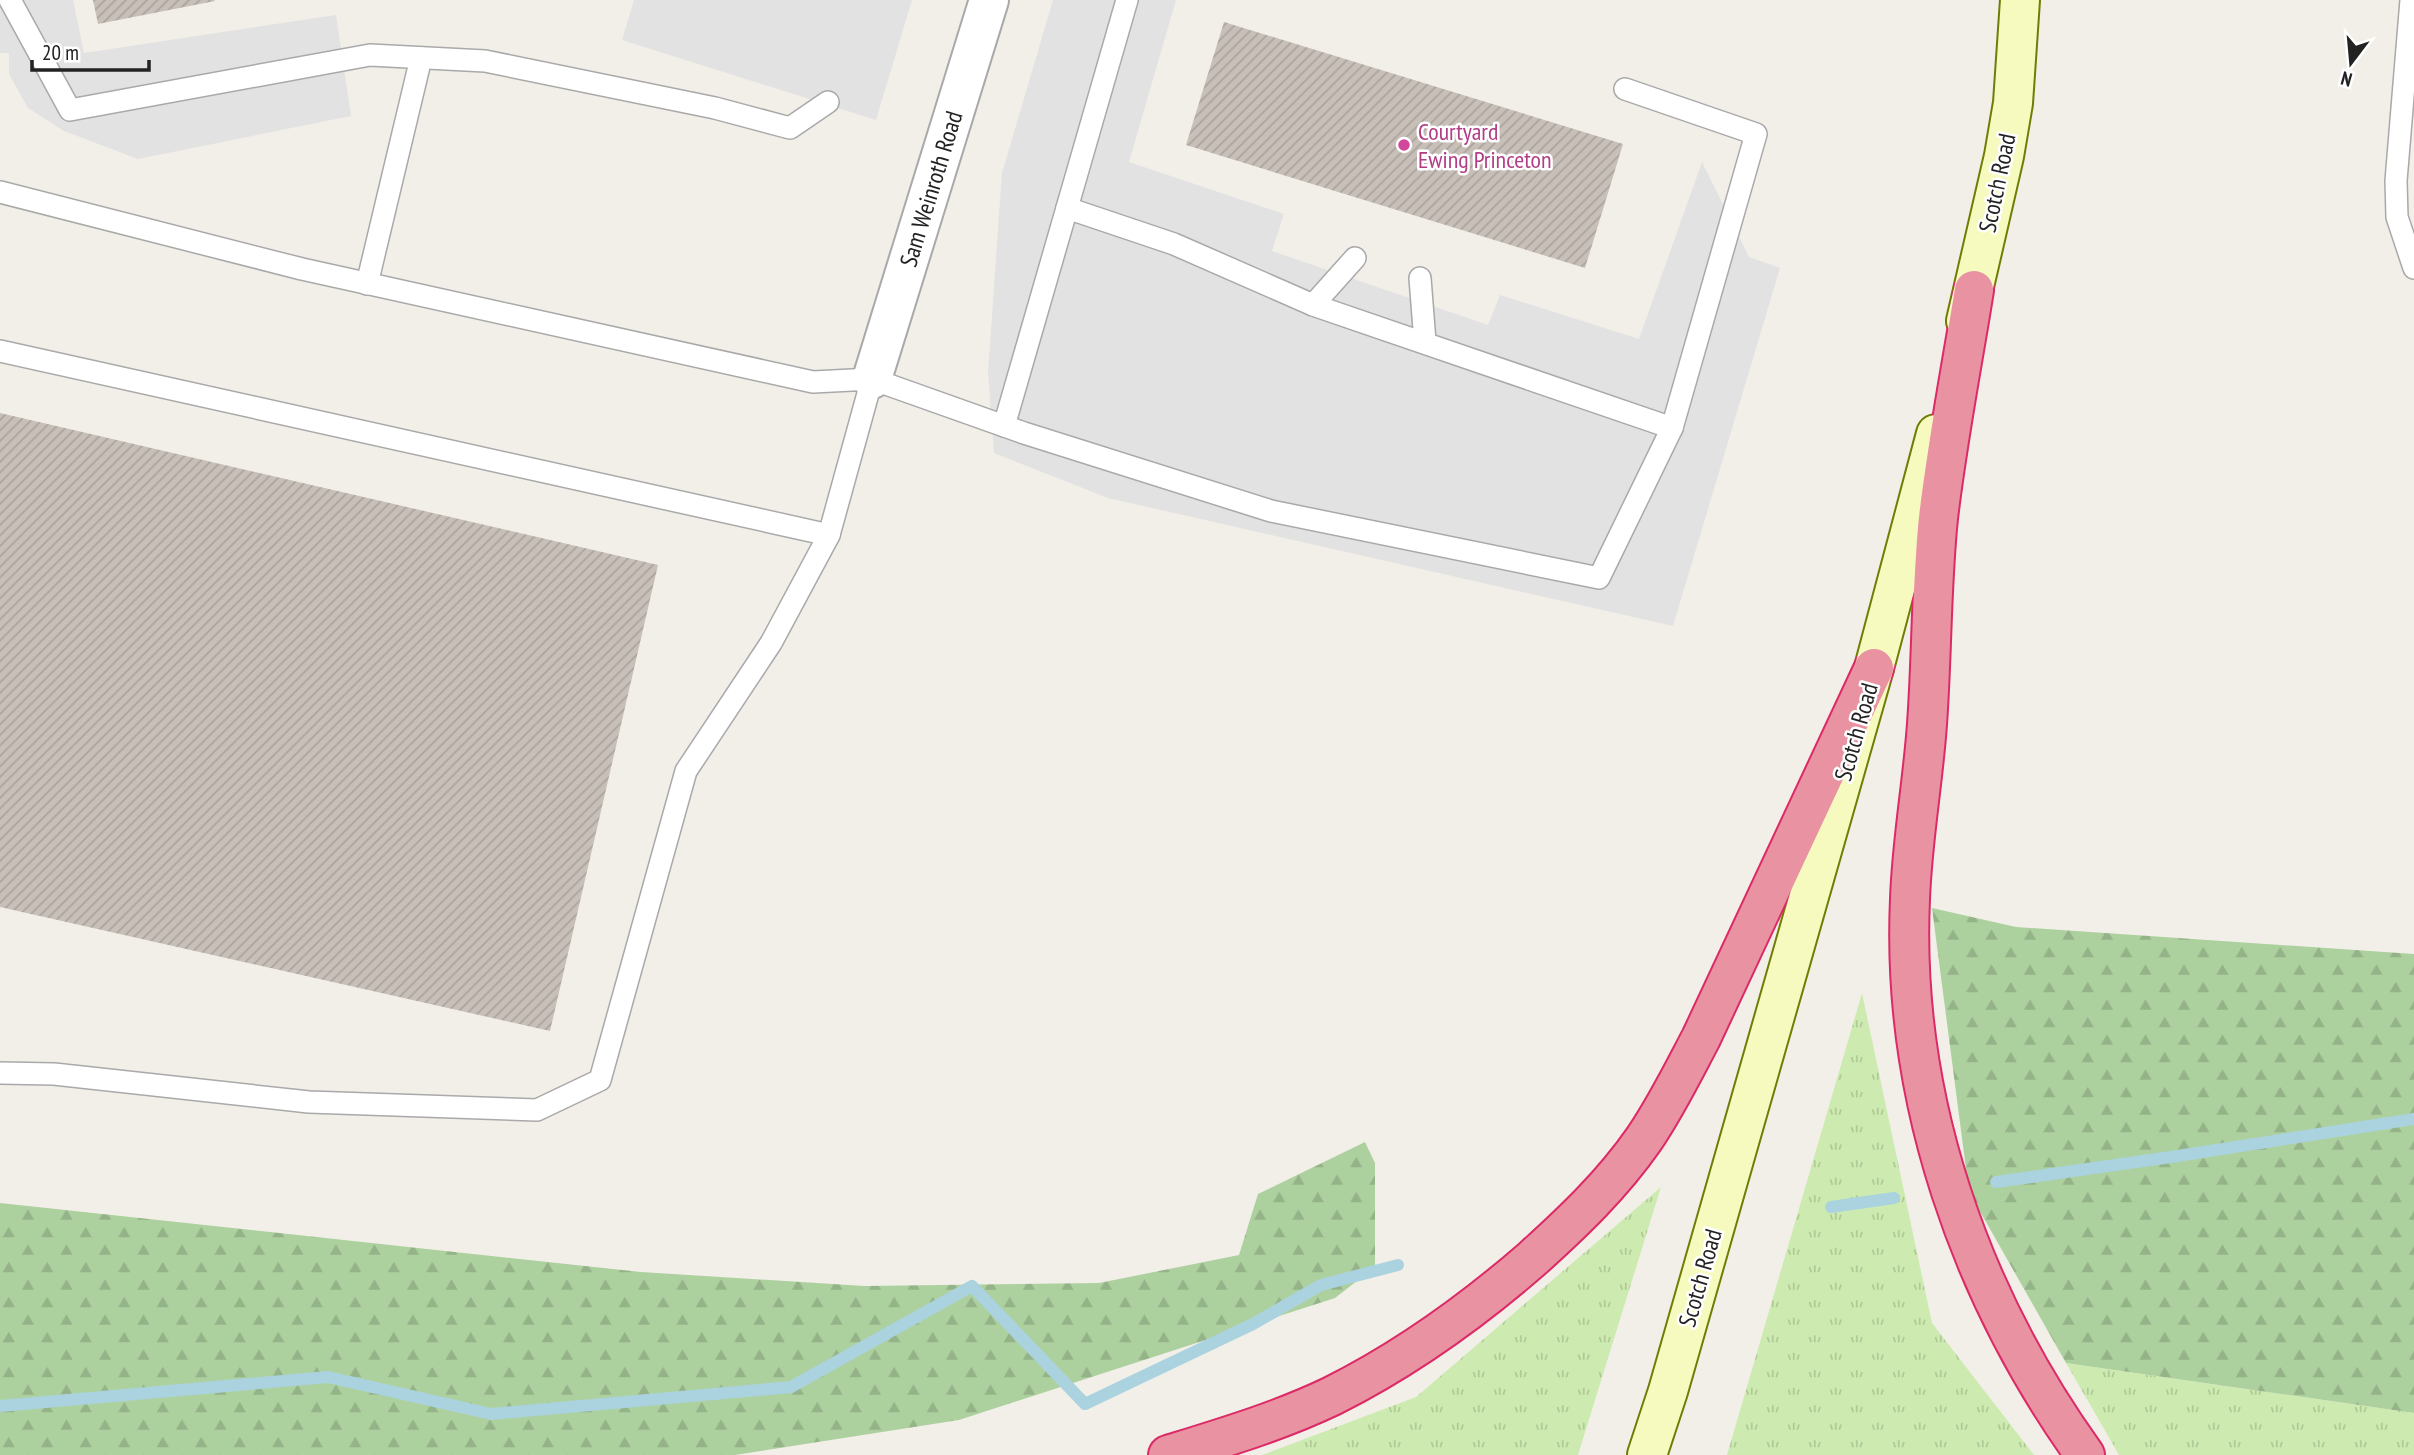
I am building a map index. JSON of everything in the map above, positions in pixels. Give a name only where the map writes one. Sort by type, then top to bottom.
[{"type":"highway","points":[[1974,290],[1938,518],[1927,726],[1910,898],[1911,997],[1918,1057],[1926,1095],[1937,1146],[1955,1206],[2010,1335],[2050,1406],[2085,1455]]},
{"type":"highway","points":[[1168,1455],[1215,1441],[1332,1396],[1425,1343],[1508,1280],[1594,1202],[1644,1139],[1683,1073],[1874,668]]},
{"type":"main road","name":"Scotch Road","points":[[1647,1455],[1668,1391],[1874,668],[1974,290],[2014,103],[2020,0]]},
{"type":"main road","points":[[2014,103],[2042,0]]},
{"type":"street","name":"Sam Weinroth Road","points":[[872,379],[989,0]]},
{"type":"lane","points":[[10,0],[70,110],[370,55],[485,61],[715,108],[790,128],[828,102]]},
{"type":"lane","points":[[1004,426],[1127,0]]},
{"type":"lane","points":[[2411,0],[2396,181],[2397,217],[2414,268]]},
{"type":"lane","points":[[367,284],[421,58]]},
{"type":"lane","points":[[0,192],[367,284],[813,382],[872,379],[1004,426],[1271,511],[1599,578],[1672,428],[1756,134],[1625,89]]},
{"type":"lane","points":[[1067,208],[1174,244],[1312,305],[1672,428]]},
{"type":"lane","points":[[1312,305],[1355,258]]},
{"type":"lane","points":[[1420,278],[1424,342]]},
{"type":"lane","points":[[0,351],[829,535]]},
{"type":"lane","points":[[0,1073],[54,1074],[309,1102],[537,1111],[600,1080],[686,771],[771,643],[829,535],[872,379]]},
{"type":"green space","points":[[1932,908],[2016,927],[2414,954],[2414,1413],[2066,1363],[1969,1192]]},
{"type":"green space","points":[[1862,993],[1932,1323],[2034,1455],[1727,1455]]},
{"type":"green space","points":[[1365,1142],[1375,1163],[1375,1267],[1335,1298],[959,1420],[735,1455],[0,1455],[0,1203],[641,1272],[864,1286],[1099,1283],[1239,1255],[1258,1194]]},
{"type":"green space","points":[[1661,1187],[1578,1455],[1262,1455],[1416,1397]]},
{"type":"green space","points":[[2066,1363],[2414,1413],[2414,1455],[2119,1455]]},
{"type":"shaded area","points":[[0,0],[73,0],[84,53],[336,15],[351,116],[138,159],[64,131],[28,108],[9,74],[9,53],[0,53]]},
{"type":"shaded area","points":[[634,0],[912,0],[876,120],[622,40]]},
{"type":"shaded area","points":[[1053,0],[1176,0],[1129,162],[1284,214],[1272,251],[1488,325],[1500,295],[1639,339],[1702,162],[1749,257],[1780,268],[1673,626],[1108,498],[994,453],[988,372],[1002,173]]},
{"type":"building","points":[[93,0],[214,0],[215,1],[98,24]]},
{"type":"building","name":"Courtyard Ewing Princeton","points":[[1224,22],[1623,144],[1585,268],[1186,145]]},
{"type":"building","points":[[0,413],[658,565],[550,1031],[0,907]]},
{"type":"waterway","points":[[1996,1182],[2414,1119]]},
{"type":"waterway","points":[[1831,1207],[1894,1198]]},
{"type":"waterway","points":[[0,1406],[328,1377],[491,1414],[791,1387],[972,1286],[1085,1404],[1253,1324],[1321,1285],[1398,1265]]},
{"type":"place","name":"Courtyard Ewing Princeton","points":[[1404,145]]}]
